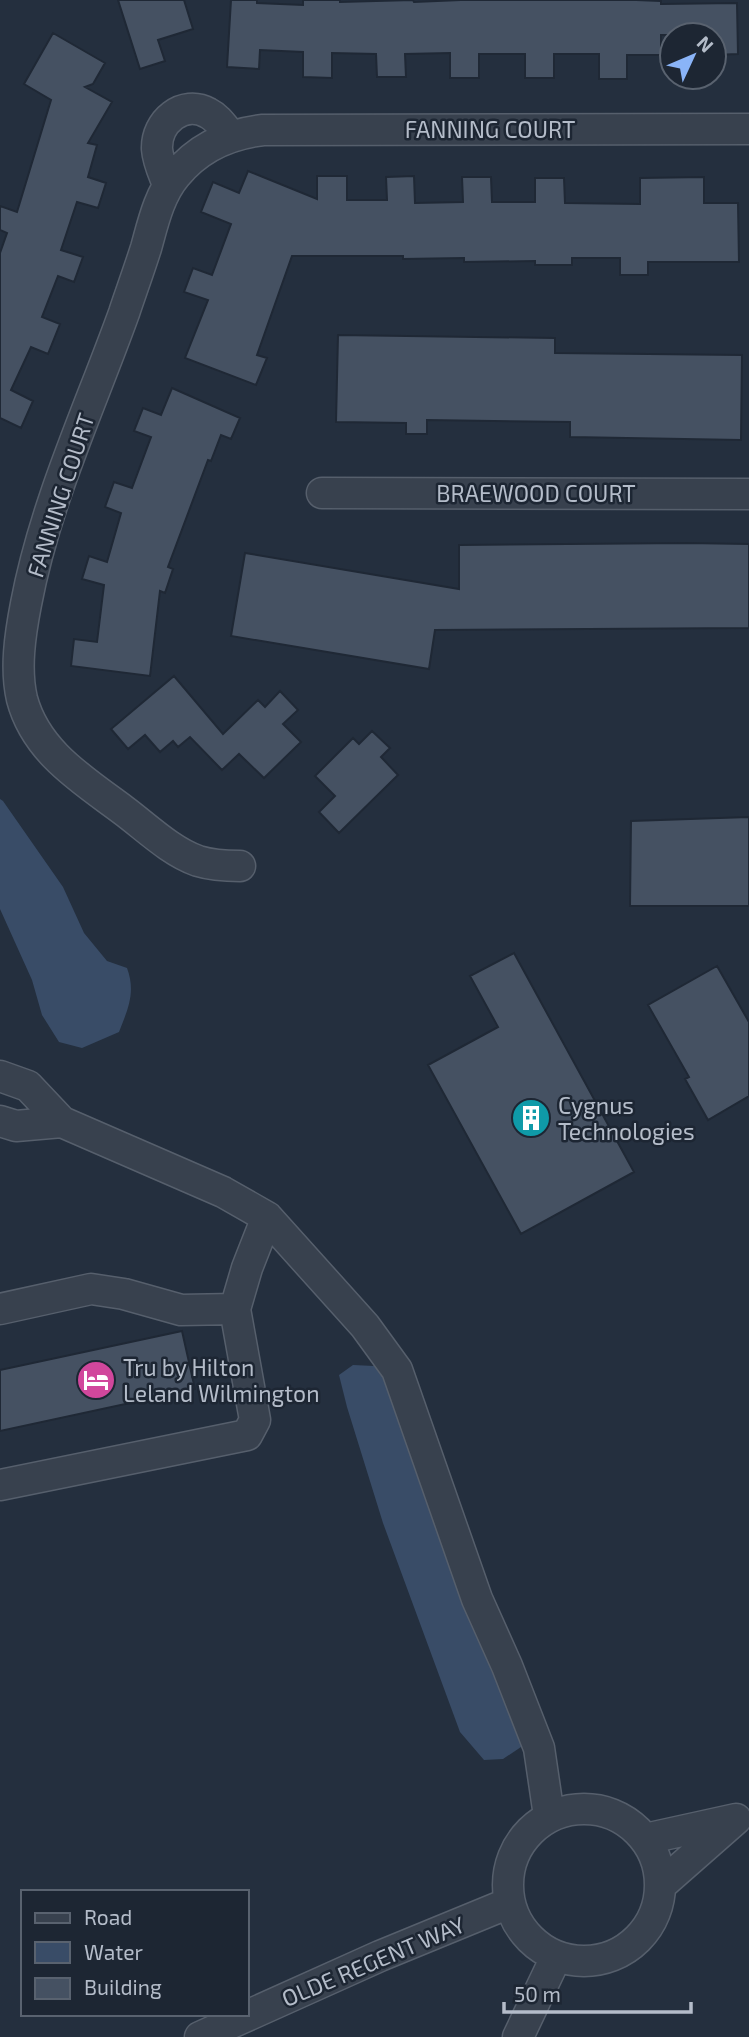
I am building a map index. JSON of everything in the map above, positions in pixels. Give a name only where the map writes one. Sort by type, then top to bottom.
[{"type":"street","points":[[168,186],[157,150],[158,139],[167,119],[187,108],[198,109],[218,120],[231,136]]},
{"type":"street","name":"FANNING COURT","points":[[240,866],[220,866],[197,860],[174,849],[74,773],[55,757],[32,724],[19,680],[22,624],[36,553],[57,488],[110,353],[168,186],[201,152],[244,132],[289,129],[749,129]]},
{"type":"street","name":"BRAEWOOD COURT","points":[[323,493],[749,494]]},
{"type":"street","points":[[0,1076],[28,1086],[62,1122],[223,1192],[267,1217],[365,1326],[397,1370],[477,1599],[539,1748],[549,1816]]},
{"type":"street","points":[[0,1121],[16,1126],[62,1122]]},
{"type":"street","points":[[0,1485],[247,1435],[255,1420],[235,1309],[247,1268],[267,1217]]},
{"type":"street","points":[[0,1309],[91,1289],[124,1294],[181,1310],[235,1309]]},
{"type":"street","points":[[582,1808],[609,1812],[640,1831],[645,1839],[655,1854],[662,1884],[658,1910],[645,1933],[633,1945],[609,1958],[583,1962],[556,1957],[539,1947],[520,1928],[509,1903],[507,1881],[513,1855],[527,1832],[549,1816],[582,1808]]},
{"type":"street","points":[[645,1839],[743,1818]]},
{"type":"street","points":[[662,1884],[743,1818]]},
{"type":"street","name":"OLDE REGENT WAY","points":[[248,2015],[509,1903]]},
{"type":"street","points":[[518,2037],[556,1957]]},
{"type":"street","name":"OLDE REGENT WAY","points":[[200,2037],[247,2016]]},
{"type":"water","points":[[0,799],[63,887],[84,933],[107,961],[127,968],[130,977],[128,1008],[119,1032],[82,1048],[59,1042],[42,1015],[32,980],[0,909]]},
{"type":"water","points":[[353,1365],[374,1366],[392,1380],[491,1670],[524,1728],[524,1745],[503,1759],[484,1760],[460,1732],[383,1523],[347,1407],[339,1375]]},
{"type":"building","points":[[118,0],[184,0],[193,29],[158,40],[165,61],[140,69]]},
{"type":"building","points":[[231,0],[303,5],[303,0],[636,0],[661,1],[661,4],[737,3],[738,54],[728,54],[728,21],[658,21],[658,55],[627,55],[627,79],[599,79],[599,54],[554,54],[554,78],[525,78],[525,54],[479,54],[479,78],[450,78],[450,53],[405,54],[406,77],[377,77],[376,54],[332,53],[332,78],[303,77],[303,52],[260,50],[259,69],[227,67]]},
{"type":"building","points":[[53,33],[105,63],[93,84],[85,87],[112,102],[88,143],[97,145],[88,177],[106,183],[98,208],[77,202],[61,250],[83,257],[74,282],[58,276],[42,317],[60,324],[48,354],[31,347],[11,390],[33,401],[21,428],[0,418],[0,253],[7,233],[0,230],[0,206],[17,212],[51,100],[24,84]]},
{"type":"building","points":[[248,171],[317,199],[317,176],[347,176],[347,200],[387,200],[386,177],[414,176],[415,203],[463,202],[462,177],[491,177],[492,202],[535,202],[535,178],[564,178],[565,203],[640,204],[640,178],[704,177],[704,203],[738,203],[739,262],[648,262],[648,275],[620,275],[620,258],[572,258],[572,265],[535,265],[535,261],[464,262],[464,258],[292,256],[257,355],[267,358],[256,385],[185,358],[208,300],[184,292],[193,268],[212,275],[231,224],[201,212],[213,182],[239,193]]},
{"type":"building","points":[[338,335],[555,338],[555,353],[742,355],[741,440],[570,437],[570,422],[427,420],[427,434],[406,434],[406,423],[336,422]]},
{"type":"building","points":[[172,388],[240,418],[231,439],[221,435],[211,461],[208,460],[168,567],[173,569],[165,593],[160,591],[150,676],[71,666],[74,639],[97,642],[104,585],[82,579],[89,556],[107,562],[121,513],[105,507],[114,482],[132,488],[151,437],[134,431],[143,408],[161,415]]},
{"type":"building","points":[[749,544],[749,628],[435,630],[429,669],[231,636],[245,553],[459,589],[459,545]]},
{"type":"building","points":[[174,676],[223,734],[258,700],[265,707],[280,691],[298,710],[283,724],[301,742],[264,778],[239,754],[222,770],[190,737],[178,747],[173,741],[160,752],[145,735],[128,749],[111,729]]},
{"type":"building","points":[[372,731],[390,748],[381,757],[398,775],[339,833],[319,812],[335,796],[315,776],[353,738],[359,744]]},
{"type":"building","points":[[749,817],[749,906],[630,906],[631,821]]},
{"type":"building","name":"Cygnus Technologies","points":[[514,953],[634,1172],[521,1234],[428,1065],[498,1027],[470,976]]},
{"type":"building","points":[[717,966],[749,1022],[749,1096],[708,1120],[685,1079],[689,1077],[648,1005]]},
{"type":"building","name":"Tru by Hilton Leland Wilmington","points":[[182,1331],[195,1389],[0,1431],[0,1370]]},
{"type":"place","name":"Cygnus Technologies","points":[[531,1118]]},
{"type":"place","name":"Tru by Hilton Leland Wilmington","points":[[96,1380]]}]
